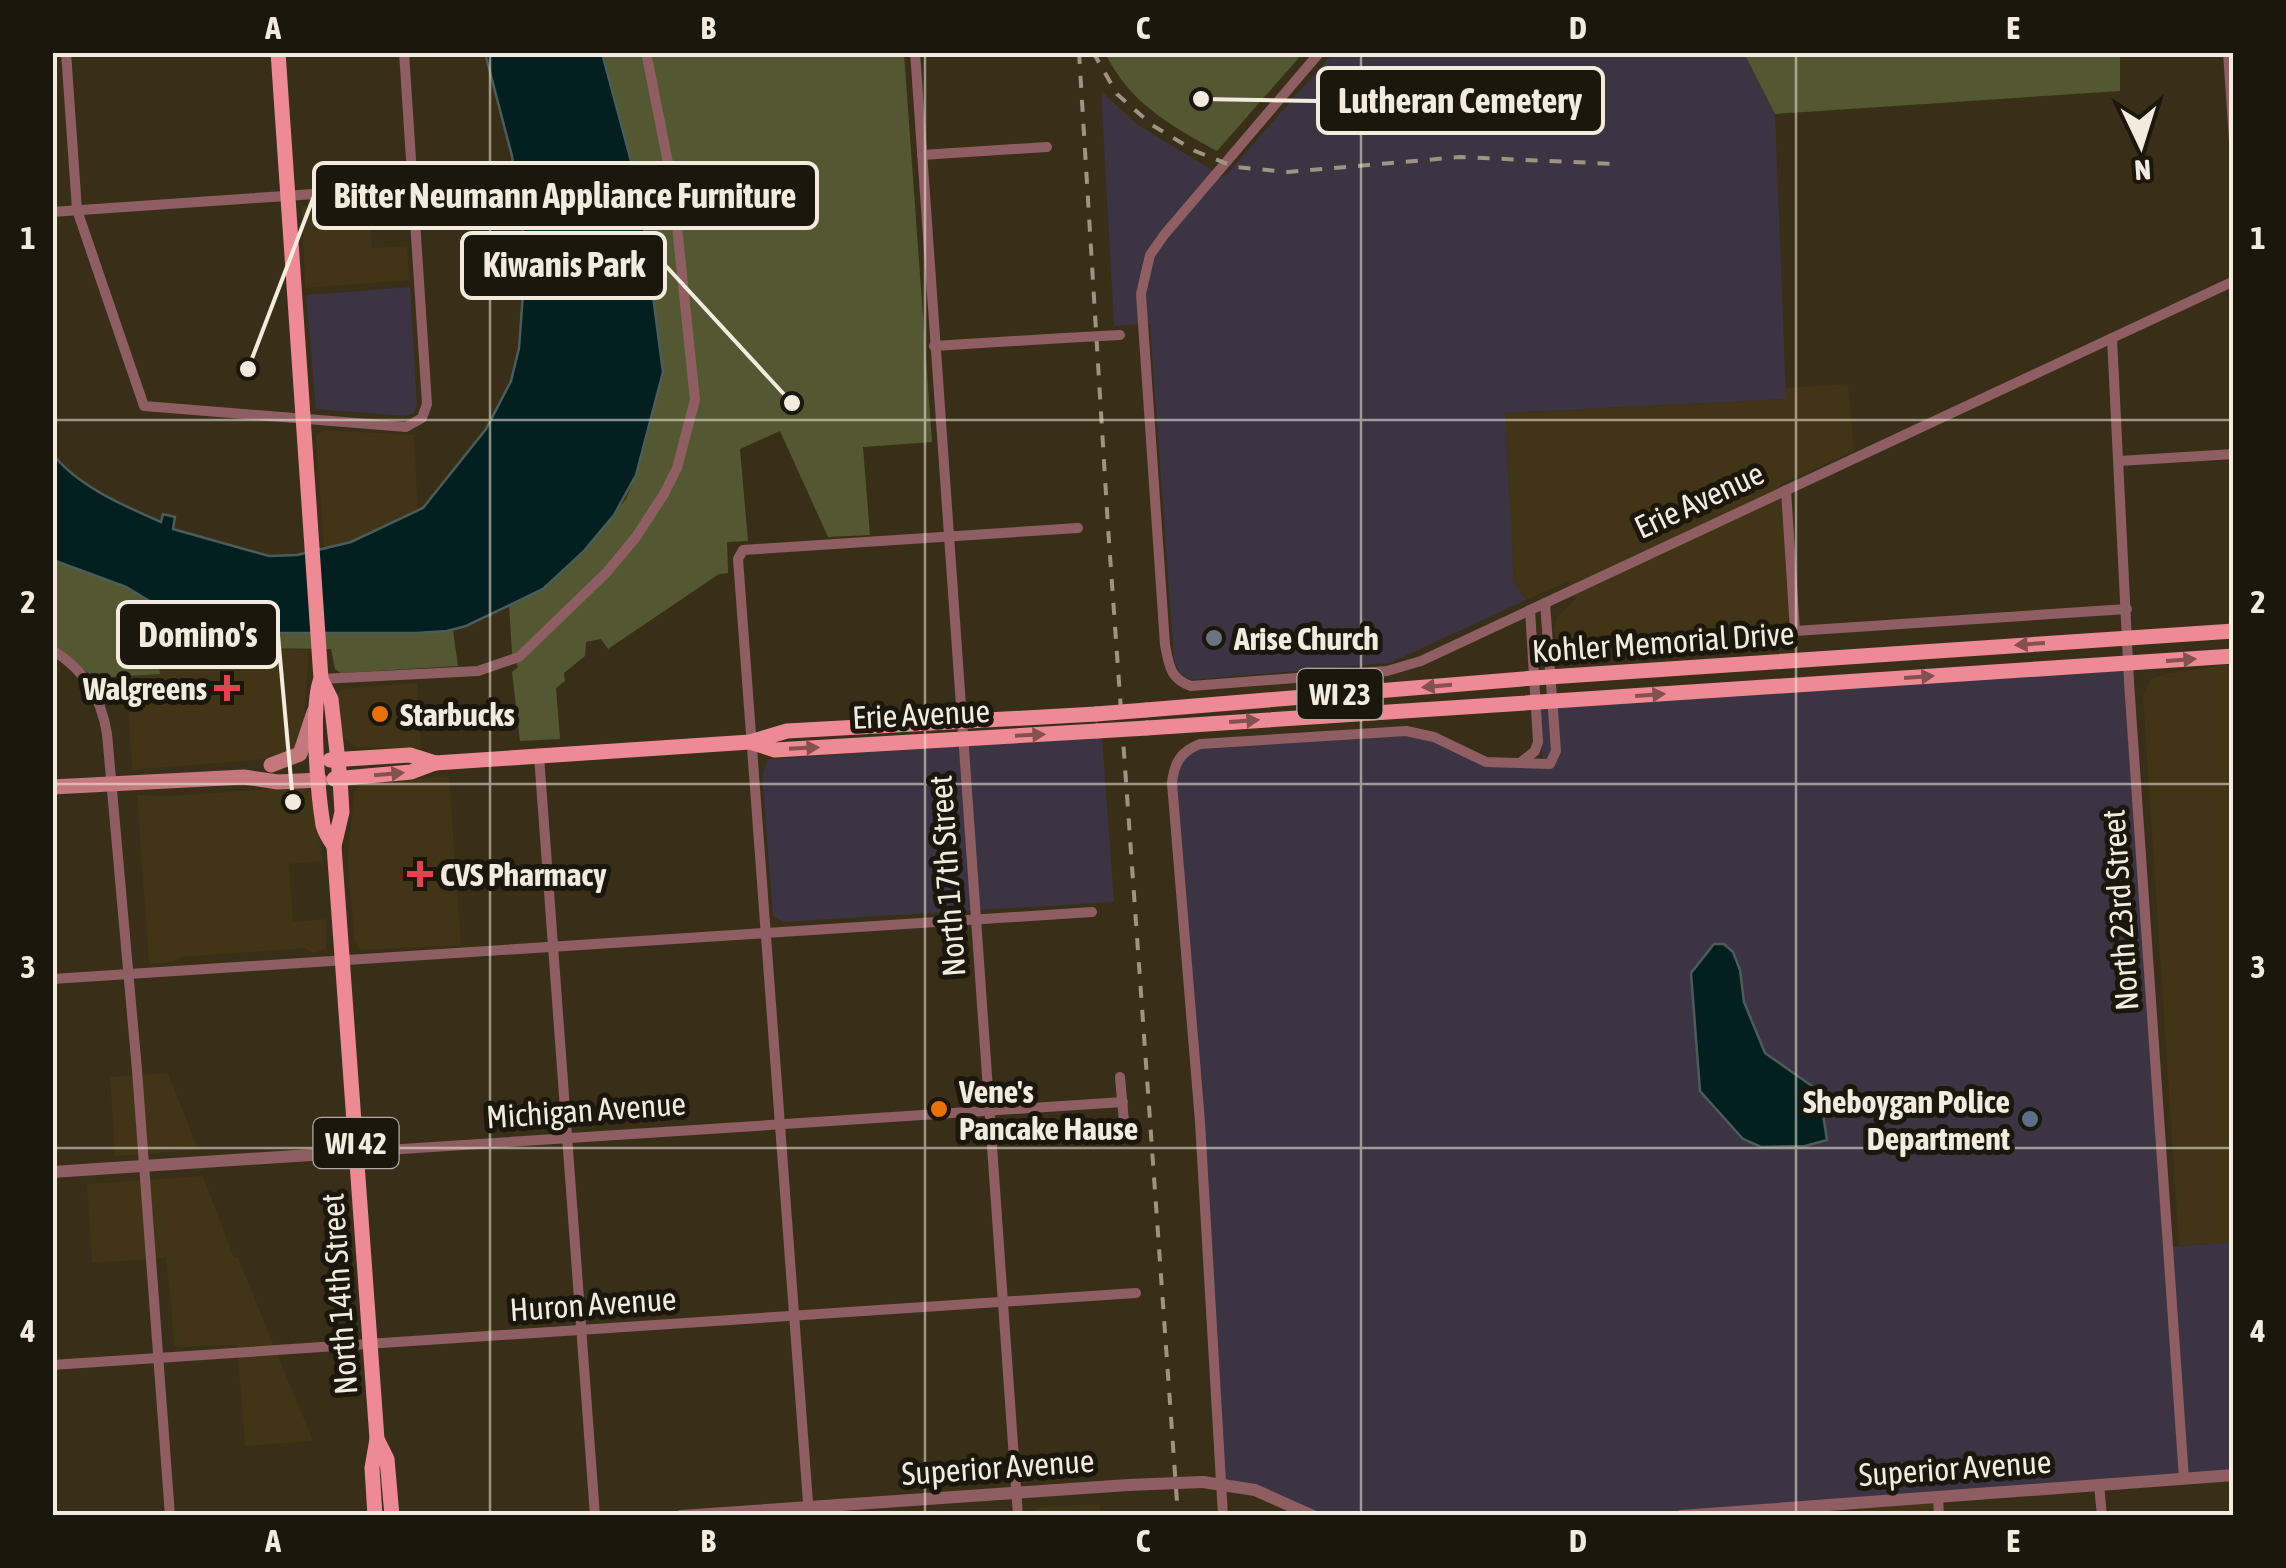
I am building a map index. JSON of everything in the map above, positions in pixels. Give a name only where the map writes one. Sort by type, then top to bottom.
[{"type":"main road","name":"North 14th Street","points":[[278,52],[320,652],[321,679],[315,709],[318,761],[324,828],[334,846]]},
{"type":"main road","name":"Kohler Memorial Drive","points":[[1096,714],[1542,678],[2234,630]]},
{"type":"main road","name":"Kohler Memorial Drive","points":[[1097,731],[2234,656]]},
{"type":"main road","name":"North 14th Street","points":[[321,679],[331,696],[340,779],[342,812],[334,846],[377,1439],[372,1468],[375,1516]]},
{"type":"main road","points":[[271,765],[299,754],[315,709]]},
{"type":"main road","name":"Erie Avenue","points":[[52,787],[244,776],[278,782],[340,779],[411,772],[435,763],[750,742],[775,750],[1096,714]]},
{"type":"main road","name":"Erie Avenue","points":[[962,730],[1097,731]]},
{"type":"main road","name":"Erie Avenue","points":[[244,776],[271,765],[318,761],[413,755],[435,763]]},
{"type":"main road","name":"North 14th Street","points":[[377,1439],[387,1459],[392,1516]]},
{"type":"street","points":[[66,52],[78,210],[144,406],[404,427],[420,420],[428,404],[404,52]]},
{"type":"street","points":[[321,679],[491,669],[518,657],[607,572],[636,537],[677,468],[695,400],[673,188],[646,52]]},
{"type":"street","name":"North 17th Street","points":[[915,52],[1018,1516]]},
{"type":"street","points":[[934,346],[1142,333],[1141,294],[1150,255],[1320,52]]},
{"type":"street","points":[[2228,52],[2234,140]]},
{"type":"street","points":[[922,155],[1046,147]]},
{"type":"street","points":[[52,212],[474,183]]},
{"type":"street","name":"Erie Avenue","points":[[1142,333],[1165,646],[1170,672],[1181,682],[1200,687],[1387,671],[1422,662],[2234,280]]},
{"type":"street","name":"North 23rd Street","points":[[2112,338],[2128,664],[2184,1479]]},
{"type":"street","points":[[2119,461],[2234,454]]},
{"type":"street","points":[[1786,490],[1795,631],[2128,609]]},
{"type":"street","points":[[809,1512],[739,554],[743,550],[1078,528]]},
{"type":"street","points":[[1542,678],[1545,603]]},
{"type":"street","points":[[1223,1516],[1200,1122],[1172,782],[1174,766],[1180,756],[1200,744],[1406,731],[1434,737],[1478,760],[1546,764],[1554,760],[1530,610]]},
{"type":"street","points":[[52,650],[89,682],[106,728],[145,1166],[170,1516]]},
{"type":"street","points":[[1520,764],[1537,746],[1544,702]]},
{"type":"street","points":[[539,756],[594,1516]]},
{"type":"street","points":[[52,978],[1092,912]]},
{"type":"street","points":[[1120,1077],[1124,1122]]},
{"type":"street","name":"Michigan Avenue","points":[[52,1172],[1122,1102]]},
{"type":"street","name":"Huron Avenue","points":[[52,1365],[1136,1293]]},
{"type":"street","name":"Superior Avenue","points":[[1681,1516],[1779,1512],[2234,1475]]},
{"type":"street","name":"Superior Avenue","points":[[681,1516],[809,1512],[1203,1482],[1261,1492],[1312,1516]]},
{"type":"street","points":[[2100,1485],[2102,1516]]},
{"type":"street","points":[[1938,1497],[1940,1516]]},
{"type":"shaded area","points":[[1333,53],[1744,53],[1775,114],[1786,399],[1505,413],[1514,582],[1526,600],[1390,663],[1191,680],[1180,673],[1174,660],[1150,324],[1114,326],[1101,91],[1138,125],[1224,177]]},
{"type":"shaded area","points":[[368,200],[372,248],[407,246],[409,280],[305,288],[302,206]]},
{"type":"shaded area","points":[[410,287],[417,405],[414,413],[405,416],[316,409],[306,295]]},
{"type":"shaded area","points":[[1848,384],[1854,451],[1781,484],[1790,638],[1558,653],[1554,631],[1557,617],[1576,599],[1568,581],[1526,600],[1514,582],[1505,413],[1785,399],[1785,388]]},
{"type":"shaded area","points":[[325,430],[414,435],[418,511],[351,542],[324,549],[316,436]]},
{"type":"shaded area","points":[[193,632],[250,648],[309,650],[299,746],[279,758],[132,770],[126,677],[160,674],[157,634]]},
{"type":"shaded area","points":[[2128,663],[2170,1247],[2233,1242],[2233,1475],[1681,1516],[1313,1515],[1221,1483],[1173,772],[1192,747],[1406,731],[1477,759],[1528,765],[1543,759],[1536,702]]},
{"type":"shaded area","points":[[2233,664],[2233,1242],[2179,1246],[2143,696],[2151,679],[2165,674]]},
{"type":"shaded area","points":[[417,683],[421,748],[357,747],[345,739],[340,731],[337,697],[341,689]]},
{"type":"shaded area","points":[[1102,737],[1114,902],[783,922],[773,916],[762,776],[767,761]]},
{"type":"shaded area","points":[[449,776],[461,945],[360,950],[354,938],[348,859],[354,792],[371,782]]},
{"type":"shaded area","points":[[299,787],[309,790],[314,798],[322,861],[289,864],[293,922],[326,919],[326,949],[313,953],[305,948],[179,957],[173,962],[149,964],[137,795]]},
{"type":"shaded area","points":[[168,1073],[198,1150],[115,1156],[110,1077]]},
{"type":"shaded area","points":[[203,1176],[313,1441],[245,1446],[237,1345],[175,1347],[166,1258],[92,1263],[87,1184]]},
{"type":"shaded area","points":[[1938,1497],[1939,1515],[1862,1515],[1861,1502]]},
{"type":"shaded area","points":[[1100,1504],[1100,1515],[1029,1515],[1043,1507]]},
{"type":"green space","points":[[602,53],[904,53],[932,442],[863,447],[870,535],[828,537],[780,431],[740,449],[748,541],[727,542],[728,573],[719,574],[608,649],[601,639],[586,642],[585,656],[564,673],[565,681],[556,688],[560,739],[520,741],[512,672],[518,667],[512,653],[509,604],[543,589],[583,552],[626,499],[663,372],[640,196],[648,185],[635,176]]},
{"type":"green space","points":[[1105,53],[1303,53],[1217,151],[1152,111],[1126,86]]},
{"type":"green space","points":[[1744,53],[2120,53],[2120,91],[1775,114]]},
{"type":"green space","points":[[52,560],[126,587],[145,599],[351,634],[453,630],[458,666],[341,673],[335,669],[331,649],[250,648],[193,632],[157,634],[160,674],[96,678],[53,650]]},
{"type":"water","points":[[485,53],[602,53],[635,176],[648,185],[640,197],[663,372],[636,475],[614,515],[583,552],[543,589],[466,626],[416,633],[274,633],[153,603],[126,587],[53,560],[52,453],[74,475],[116,501],[161,522],[163,514],[175,517],[173,529],[269,556],[297,555],[351,542],[423,508],[486,429],[511,381],[519,348],[526,253],[512,156]]},
{"type":"water","points":[[1714,944],[1724,944],[1733,952],[1744,1002],[1765,1053],[1812,1086],[1821,1101],[1827,1140],[1805,1146],[1761,1147],[1743,1139],[1700,1091],[1691,973]]},
{"type":"railway","points":[[1079,52],[1108,527],[1178,1516]]},
{"type":"railway","points":[[1093,52],[1117,94],[1152,125],[1195,151],[1235,167],[1288,172],[1460,157],[1617,164]]},
{"type":"place","name":"Lutheran Cemetery","points":[[1201,99]]},
{"type":"place","name":"Bitter Neumann Appliance Furniture","points":[[248,369]]},
{"type":"place","name":"Kiwanis Park","points":[[792,403]]},
{"type":"place","name":"Arise Church","points":[[1214,638]]},
{"type":"place","name":"Walgreens","points":[[227,688]]},
{"type":"place","name":"Starbucks","points":[[380,714]]},
{"type":"place","name":"Domino's","points":[[293,802]]},
{"type":"place","name":"CVS Pharmacy","points":[[420,874]]},
{"type":"place","name":"Vene's Pancake Hause","points":[[939,1109]]},
{"type":"place","name":"Sheboygan Police Department","points":[[2030,1119]]}]
